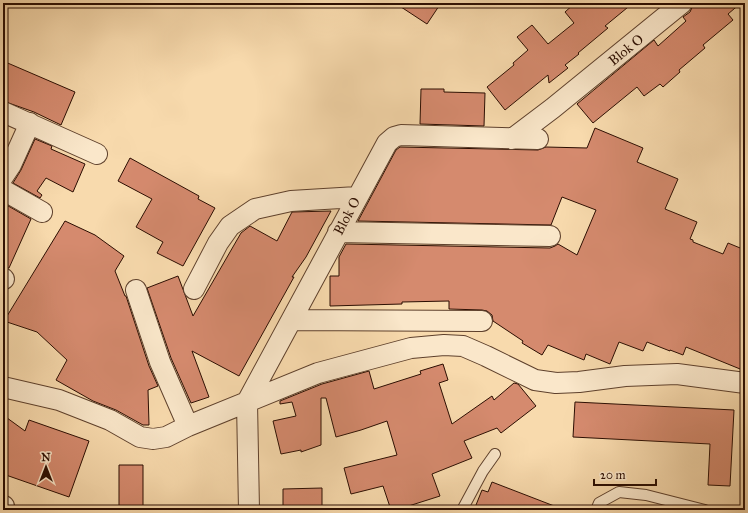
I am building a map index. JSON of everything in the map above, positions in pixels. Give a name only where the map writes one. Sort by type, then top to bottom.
[{"type":"street","name":"Blok O","points":[[512,139],[559,103],[682,3]]},
{"type":"street","points":[[3,112],[97,154]]},
{"type":"street","points":[[3,177],[11,165],[30,123]]},
{"type":"street","name":"Blok O","points":[[247,402],[387,143],[394,137],[401,135],[538,139]]},
{"type":"street","points":[[3,190],[42,212]]},
{"type":"street","points":[[194,289],[218,243],[230,226],[255,209],[291,201],[357,197]]},
{"type":"street","points":[[338,232],[550,236]]},
{"type":"street","points":[[136,290],[160,362],[188,426]]},
{"type":"street","points":[[292,320],[482,321]]},
{"type":"street","points":[[3,387],[59,400],[110,420],[140,437],[153,439],[166,437],[188,426],[318,373],[411,348],[444,345],[463,346],[535,380],[556,383],[579,382],[625,376],[677,374],[745,383]]},
{"type":"street","points":[[247,402],[249,510]]},
{"type":"lane","points":[[462,510],[482,471],[495,454]]},
{"type":"lane","points":[[596,510],[599,503],[619,492],[646,495],[705,510]]},
{"type":"building","points":[[395,3],[441,3],[427,24]]},
{"type":"building","points":[[575,3],[633,3],[605,26],[608,28],[565,65],[568,68],[549,83],[548,75],[505,110],[487,87],[514,65],[513,63],[528,50],[517,37],[532,25],[548,44],[574,23],[565,12]]},
{"type":"building","points":[[694,3],[741,3],[728,14],[733,20],[703,45],[705,48],[679,70],[680,72],[663,87],[660,84],[644,96],[637,87],[593,123],[577,104],[654,40],[658,46],[686,21],[683,17],[690,12]]},
{"type":"building","points":[[3,61],[75,92],[61,125],[34,112],[3,101]]},
{"type":"building","points":[[421,89],[444,89],[444,92],[485,93],[484,126],[420,124]]},
{"type":"building","points":[[595,128],[643,148],[637,162],[678,179],[665,209],[697,222],[690,239],[693,240],[693,242],[723,254],[728,243],[745,250],[745,371],[686,347],[683,355],[647,342],[643,351],[619,342],[610,364],[586,354],[584,360],[548,345],[542,355],[522,343],[523,341],[493,321],[492,315],[487,311],[449,309],[449,301],[330,306],[330,276],[339,276],[339,257],[346,244],[550,248],[558,244],[577,255],[596,210],[562,197],[551,225],[358,221],[396,150],[400,147],[538,150],[546,147],[587,148]]},
{"type":"building","points":[[35,139],[52,146],[51,149],[85,164],[73,192],[46,178],[37,191],[42,195],[40,198],[13,183],[21,170]]},
{"type":"building","points":[[130,158],[199,196],[198,199],[215,208],[183,266],[157,253],[163,242],[136,227],[152,199],[118,181]]},
{"type":"building","points":[[3,203],[31,219],[9,268],[3,267]]},
{"type":"building","points":[[331,211],[306,257],[292,277],[294,277],[239,376],[192,351],[209,397],[191,403],[171,358],[147,288],[178,276],[193,316],[241,233],[250,226],[277,241],[292,212]]},
{"type":"building","points":[[65,221],[95,235],[124,256],[115,271],[126,296],[149,366],[158,386],[148,390],[149,425],[143,425],[116,410],[93,401],[56,380],[67,360],[37,332],[4,321]]},
{"type":"building","points":[[443,364],[448,380],[439,383],[452,424],[492,396],[494,400],[514,383],[518,384],[536,406],[501,433],[497,428],[464,441],[472,458],[432,474],[440,496],[396,510],[391,510],[383,486],[351,494],[344,468],[397,455],[387,421],[336,437],[326,398],[321,398],[321,445],[301,452],[301,450],[281,454],[273,421],[296,416],[292,402],[280,404],[280,401],[322,384],[369,371],[374,389],[421,374],[420,371]]},
{"type":"building","points":[[575,402],[734,410],[730,486],[708,485],[710,444],[573,437]]},
{"type":"building","points":[[3,415],[25,431],[29,420],[89,441],[69,497],[3,474]]},
{"type":"building","points":[[119,465],[143,465],[143,510],[119,510]]},
{"type":"building","points":[[492,482],[562,510],[474,510],[482,490],[488,492]]},
{"type":"building","points":[[322,488],[322,510],[283,510],[283,489]]}]
